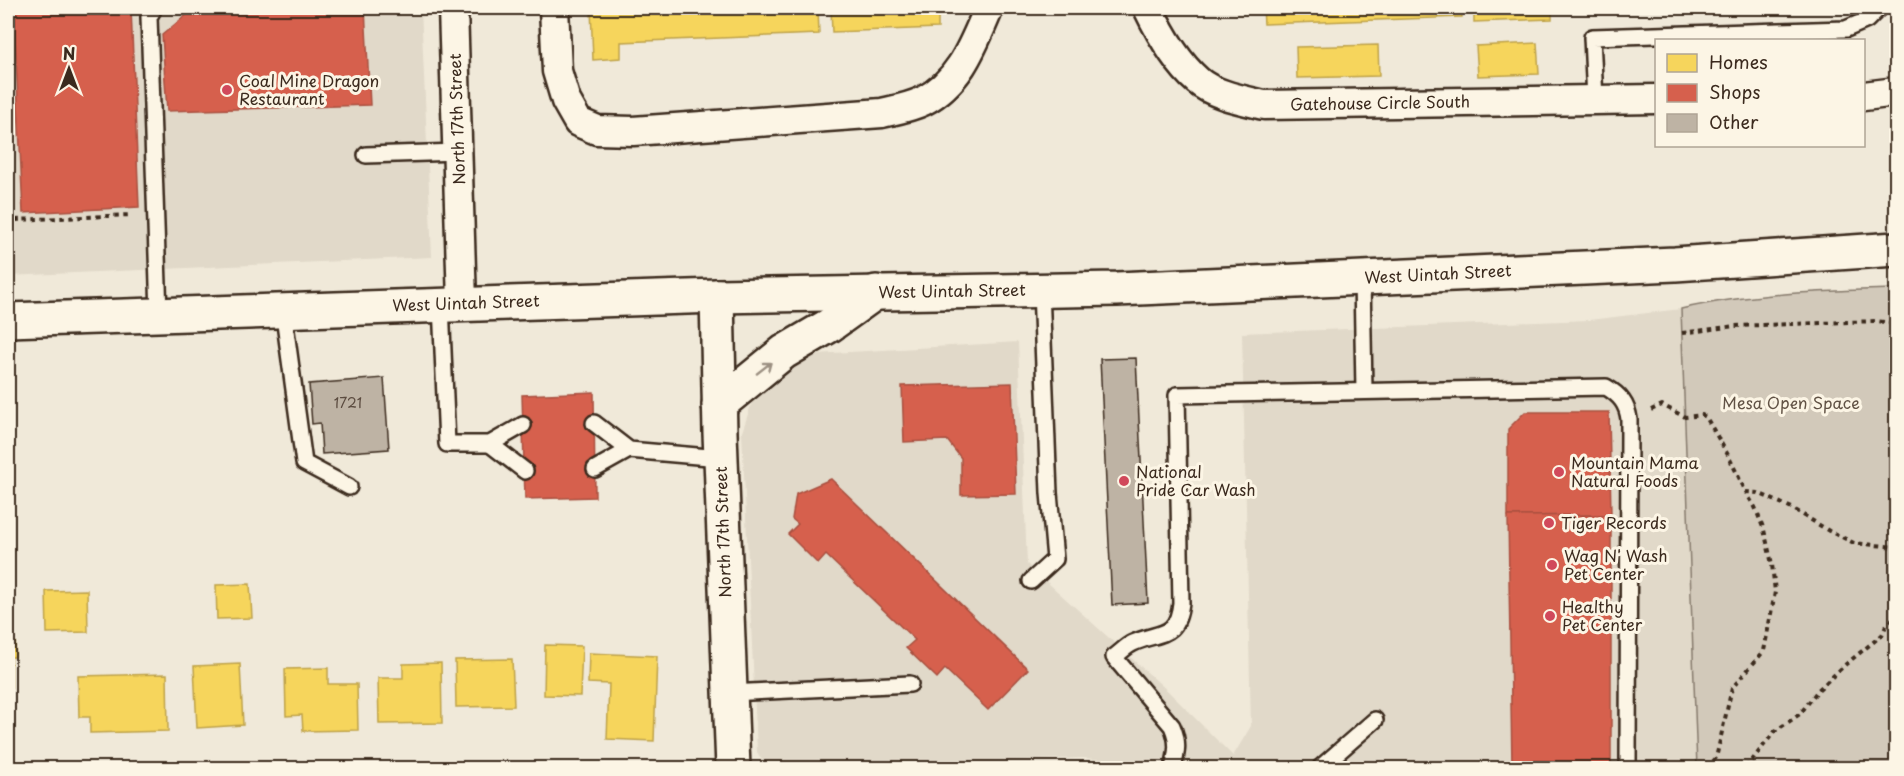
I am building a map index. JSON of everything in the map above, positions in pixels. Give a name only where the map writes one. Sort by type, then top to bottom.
[{"type":"main road","name":"West Uintah Street","points":[[8,320],[452,303],[876,292],[1117,289],[1675,264],[1896,249]]},
{"type":"main road","points":[[719,405],[784,352],[830,325],[876,292]]},
{"type":"main road","name":"North 17th Street","points":[[717,296],[720,458],[733,768]]},
{"type":"street","name":"North 17th Street","points":[[452,303],[458,152],[453,8]]},
{"type":"street","points":[[554,8],[557,71],[566,101],[578,122],[597,130],[633,131],[882,113],[921,102],[944,88],[966,60],[989,8]]},
{"type":"street","name":"Gatehouse Circle South","points":[[1148,8],[1160,34],[1198,82],[1226,95],[1263,105],[1655,99]]},
{"type":"street","points":[[1865,96],[1896,92]]},
{"type":"lane","points":[[154,8],[149,17],[159,314]]},
{"type":"lane","points":[[1595,100],[1592,37],[1846,29],[1867,20],[1879,8]]},
{"type":"lane","points":[[366,155],[458,152]]},
{"type":"lane","points":[[1362,278],[1364,391]]},
{"type":"lane","points":[[1031,581],[1054,559],[1049,494],[1041,290]]},
{"type":"lane","points":[[452,303],[447,444],[490,444],[523,425]]},
{"type":"lane","points":[[283,309],[304,463],[349,487]]},
{"type":"lane","points":[[1173,768],[1178,738],[1172,726],[1114,657],[1131,643],[1171,629],[1179,619],[1181,603],[1177,395],[1606,387],[1628,408],[1629,419],[1628,768]]},
{"type":"lane","points":[[594,423],[629,450],[720,458]]},
{"type":"lane","points":[[490,444],[525,471]]},
{"type":"lane","points":[[595,469],[629,450]]},
{"type":"lane","points":[[729,693],[910,684]]},
{"type":"lane","points":[[1320,768],[1375,720]]},
{"type":"path","points":[[8,215],[15,220],[156,214]]},
{"type":"path","points":[[1682,333],[1735,326],[1877,321],[1896,324]]},
{"type":"path","points":[[1629,419],[1662,405],[1685,417],[1702,415],[1707,417],[1755,507],[1764,530],[1772,564],[1774,592],[1764,651],[1732,688],[1716,758],[1707,768]]},
{"type":"path","points":[[1746,492],[1758,493],[1792,507],[1829,531],[1854,543],[1896,547]]},
{"type":"path","points":[[1746,768],[1774,731],[1800,714],[1818,690],[1846,664],[1882,636],[1886,626],[1896,617]]},
{"type":"shaded area","points":[[8,8],[421,8],[432,257],[8,276]]},
{"type":"shaded area","points":[[1681,309],[1697,768],[1150,768],[1137,763],[1083,758],[851,768],[772,768],[763,762],[757,752],[742,432],[752,402],[770,382],[794,363],[816,354],[1018,342],[1027,564],[1169,692],[1233,756],[1251,726],[1242,333],[1589,320]]},
{"type":"green space","name":"Mesa Open Space","points":[[1896,289],[1896,768],[1697,768],[1681,309],[1761,296]]},
{"type":"building: Homes","points":[[591,8],[818,8],[819,34],[621,42],[621,58],[593,60]]},
{"type":"building: Homes","points":[[831,8],[938,8],[938,28],[832,32]]},
{"type":"building: Homes","points":[[1263,8],[1461,8],[1462,17],[1264,24]]},
{"type":"building: Homes","points":[[1474,8],[1552,8],[1552,19],[1474,22]]},
{"type":"building: Homes","points":[[1537,43],[1539,74],[1478,76],[1476,46]]},
{"type":"building: Homes","points":[[1378,45],[1379,76],[1297,78],[1296,47]]},
{"type":"building: Homes","points":[[250,584],[252,618],[217,619],[216,585]]},
{"type":"building: Homes","points":[[87,590],[88,632],[47,633],[46,591]]},
{"type":"building: Homes","points":[[8,642],[15,642],[15,657],[11,657],[11,699],[8,699]]},
{"type":"building: Homes","points":[[545,645],[582,646],[580,696],[544,695]]},
{"type":"building: Homes","points":[[589,653],[657,656],[654,741],[607,739],[609,684],[588,683]]},
{"type":"building: Homes","points":[[512,659],[514,706],[456,707],[455,660]]},
{"type":"building: Homes","points":[[441,663],[442,723],[379,724],[378,678],[403,678],[403,664]]},
{"type":"building: Homes","points":[[240,664],[243,725],[197,728],[194,666]]},
{"type":"building: Homes","points":[[328,668],[328,684],[357,684],[358,730],[303,731],[302,715],[286,716],[285,669]]},
{"type":"building: Homes","points":[[167,674],[168,731],[90,733],[90,717],[79,717],[78,676]]},
{"type":"building: Shops","points":[[8,8],[131,8],[139,207],[23,213],[14,15],[8,16]]},
{"type":"building: Shops","points":[[264,8],[365,8],[370,105],[167,111],[162,35],[190,12]]},
{"type":"building: Shops","points":[[1012,383],[1016,494],[961,495],[961,458],[947,440],[904,442],[902,386]]},
{"type":"building: Shops","points":[[594,392],[595,497],[525,499],[522,395]]},
{"type":"building: Shops","name":"Mountain Mama Natural Foods","points":[[1525,412],[1609,412],[1611,515],[1508,516],[1508,429]]},
{"type":"building: Shops","points":[[831,479],[1028,669],[988,710],[945,669],[937,678],[906,648],[915,640],[826,555],[818,564],[788,534],[798,524],[792,519],[796,494]]},
{"type":"building: Shops","points":[[1611,515],[1611,768],[1514,768],[1512,766],[1508,516]]},
{"type":"building: Other","name":"National Pride Car Wash","points":[[1136,358],[1148,603],[1112,605],[1100,359]]},
{"type":"building: Other","points":[[384,378],[389,449],[322,454],[320,423],[312,424],[309,384]]},
{"type":"place","name":"Coal Mine Dragon Restaurant","points":[[227,90]]},
{"type":"place","name":"Mountain Mama Natural Foods","points":[[1559,472]]},
{"type":"place","name":"National Pride Car Wash","points":[[1124,481]]},
{"type":"place","name":"Tiger Records","points":[[1549,523]]},
{"type":"place","name":"Wag N' Wash Pet Center","points":[[1552,565]]},
{"type":"place","name":"Healthy Pet Center","points":[[1550,616]]}]
